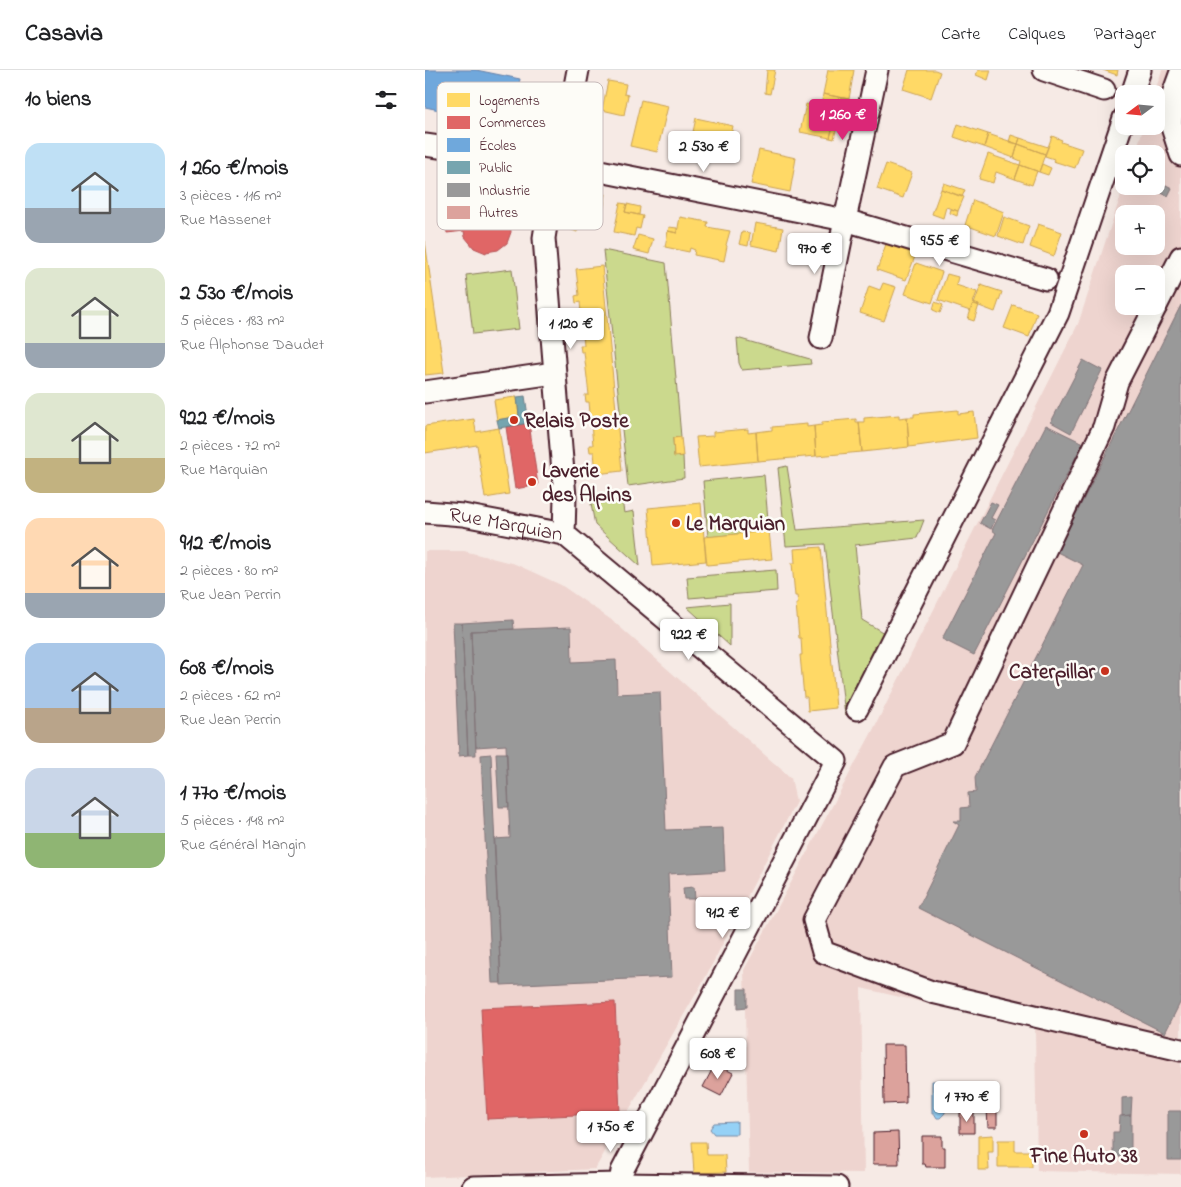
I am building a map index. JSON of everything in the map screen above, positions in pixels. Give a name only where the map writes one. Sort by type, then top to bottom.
[{"type":"street","points":[[821,338],[877,70]]},
{"type":"street","points":[[1044,70],[1104,90]]},
{"type":"street","points":[[1135,85],[1140,70]]},
{"type":"street","points":[[1181,72],[1173,94],[1171,124],[1181,155]]},
{"type":"street","points":[[857,709],[1058,313],[1118,135]]},
{"type":"street","points":[[603,172],[845,220],[1046,279]]},
{"type":"street","points":[[544,230],[543,238],[565,497],[564,534]]},
{"type":"street","points":[[1165,289],[1181,258]]},
{"type":"street","points":[[1151,315],[1117,382],[1104,427],[953,743],[895,766],[814,920],[823,952],[932,992],[1181,1050]]},
{"type":"street","points":[[425,392],[555,373]]},
{"type":"street","name":"Rue Marquian","points":[[425,512],[463,515],[564,534],[836,761],[622,1171],[620,1184]]},
{"type":"street","points":[[473,1187],[620,1184],[837,1187]]},
{"type":"shaded area","points":[[1162,70],[1181,70],[1181,1174],[1037,1171],[1035,1028],[861,988],[864,1173],[749,1172],[744,970],[872,732],[1078,324],[1115,213],[1115,255],[1165,255],[1165,205],[1118,205],[1121,195],[1165,195],[1165,145],[1138,145],[1141,135],[1165,135],[1165,85],[1157,85]]},
{"type":"shaded area","points":[[425,551],[464,551],[515,564],[561,585],[613,621],[791,778],[796,802],[705,978],[595,1169],[425,1177]]},
{"type":"green space","points":[[603,250],[666,263],[681,437],[673,438],[674,456],[683,456],[684,478],[628,486]]},
{"type":"green space","points":[[512,269],[519,329],[473,334],[466,275]]},
{"type":"green space","points":[[737,338],[810,359],[811,364],[742,370],[739,363]]},
{"type":"green space","points":[[787,466],[797,530],[924,520],[917,538],[855,545],[862,620],[884,633],[845,715],[825,544],[786,546],[778,468]]},
{"type":"green space","points":[[764,475],[769,531],[708,537],[703,481]]},
{"type":"green space","points":[[622,500],[624,513],[634,511],[640,566],[595,525],[591,504]]},
{"type":"green space","points":[[776,570],[777,591],[689,598],[687,577]]},
{"type":"green space","points":[[730,603],[730,646],[687,607]]},
{"type":"water","points":[[932,1081],[944,1081],[945,1113],[940,1118],[937,1118],[932,1113]]},
{"type":"water","points":[[737,1122],[737,1134],[714,1134],[710,1129],[714,1123]]},
{"type":"building: Logements","points":[[767,70],[775,70],[770,94],[765,93]]},
{"type":"building: Logements","points":[[828,70],[854,70],[849,99],[823,94]]},
{"type":"building: Logements","points":[[909,70],[935,70],[940,72],[931,98],[903,89]]},
{"type":"building: Logements","points":[[978,70],[991,70],[988,80],[976,75]]},
{"type":"building: Logements","points":[[1103,70],[1118,70],[1117,75]]},
{"type":"building: Logements","points":[[608,81],[626,84],[624,94],[628,95],[624,115],[603,110]]},
{"type":"building: Logements","points":[[823,94],[849,99],[844,123],[834,121],[830,138],[800,132],[806,104],[821,107]]},
{"type":"building: Logements","points":[[641,100],[668,106],[657,152],[630,146]]},
{"type":"building: Logements","points":[[696,118],[733,126],[727,154],[690,146]]},
{"type":"building: Logements","points":[[834,121],[838,122],[834,139],[830,138]]},
{"type":"building: Logements","points":[[838,122],[844,123],[842,129],[836,128]]},
{"type":"building: Logements","points":[[958,124],[988,134],[984,147],[954,137]]},
{"type":"building: Logements","points":[[988,134],[1018,144],[1014,158],[984,147]]},
{"type":"building: Logements","points":[[1011,135],[1020,138],[1018,144],[1009,142]]},
{"type":"building: Logements","points":[[1052,136],[1062,140],[1061,142],[1082,149],[1075,168],[1053,161],[1054,159],[1045,156]]},
{"type":"building: Logements","points":[[1020,138],[1048,147],[1045,154],[1018,144]]},
{"type":"building: Logements","points":[[1018,144],[1045,154],[1039,172],[1020,165],[1021,161],[1014,158]]},
{"type":"building: Logements","points":[[759,150],[796,158],[790,192],[751,184]]},
{"type":"building: Logements","points":[[988,154],[1020,165],[1015,179],[996,172],[993,183],[979,179]]},
{"type":"building: Logements","points":[[886,164],[912,173],[903,198],[877,189]]},
{"type":"building: Logements","points":[[1042,164],[1051,168],[1048,175],[1039,172]]},
{"type":"building: Logements","points":[[1020,165],[1037,171],[1032,185],[1015,179]]},
{"type":"building: Logements","points":[[944,183],[965,190],[962,197],[941,189]]},
{"type":"building: Logements","points":[[941,189],[964,197],[958,211],[946,207],[943,218],[932,214]]},
{"type":"building: Logements","points":[[603,194],[606,194],[603,211]]},
{"type":"building: Logements","points":[[973,200],[1004,212],[996,236],[965,225]]},
{"type":"building: Logements","points":[[620,203],[627,204],[625,212],[643,216],[640,229],[636,228],[634,236],[614,232]]},
{"type":"building: Logements","points":[[627,204],[640,207],[639,215],[625,212]]},
{"type":"building: Logements","points":[[951,209],[958,211],[957,216],[950,213]]},
{"type":"building: Logements","points":[[680,217],[708,222],[707,227],[730,231],[724,261],[694,255],[695,250],[690,248],[689,252],[665,247],[668,231],[677,233]]},
{"type":"building: Logements","points":[[1004,217],[1029,226],[1023,245],[998,236]]},
{"type":"building: Logements","points":[[755,223],[783,228],[779,251],[751,245]]},
{"type":"building: Logements","points":[[1038,224],[1062,232],[1054,256],[1030,247]]},
{"type":"building: Logements","points":[[669,227],[677,228],[677,233],[668,231]]},
{"type":"building: Logements","points":[[742,232],[750,233],[748,246],[739,244]]},
{"type":"building: Logements","points":[[638,235],[653,239],[649,254],[633,250]]},
{"type":"building: Logements","points":[[425,241],[444,373],[425,375]]},
{"type":"building: Logements","points":[[886,244],[916,254],[906,280],[877,270]]},
{"type":"building: Logements","points":[[916,263],[942,272],[932,303],[905,294]]},
{"type":"building: Logements","points":[[602,266],[622,471],[596,474],[594,452],[590,452],[589,445],[593,445],[589,402],[586,402],[585,395],[589,395],[584,352],[581,352],[580,345],[584,345],[580,302],[576,303],[575,296],[579,295],[576,269]]},
{"type":"building: Logements","points":[[947,274],[958,277],[956,285],[977,292],[970,311],[938,300]]},
{"type":"building: Logements","points":[[883,283],[896,287],[884,321],[860,313],[869,286],[880,290]]},
{"type":"building: Logements","points":[[981,285],[1002,292],[995,312],[974,304]]},
{"type":"building: Logements","points":[[935,302],[943,305],[940,313],[933,310]]},
{"type":"building: Logements","points":[[973,303],[979,305],[974,321],[968,319]]},
{"type":"building: Logements","points":[[1013,305],[1037,313],[1029,337],[1004,328]]},
{"type":"building: Logements","points":[[517,397],[519,416],[497,420],[494,400]]},
{"type":"building: Logements","points":[[958,410],[958,414],[974,412],[977,438],[909,447],[907,417],[914,417],[914,414]]},
{"type":"building: Logements","points":[[899,415],[899,418],[907,417],[909,447],[862,452],[859,422],[864,422],[864,418]]},
{"type":"building: Logements","points":[[474,419],[476,432],[499,428],[509,494],[485,498],[477,445],[425,453],[425,426]]},
{"type":"building: Logements","points":[[856,419],[856,422],[859,422],[862,452],[816,456],[814,426],[822,425],[822,422]]},
{"type":"building: Logements","points":[[807,424],[807,427],[814,426],[816,456],[758,461],[756,432],[772,430],[772,427]]},
{"type":"building: Logements","points":[[748,429],[748,433],[756,432],[758,461],[699,467],[696,437],[713,436],[713,432]]},
{"type":"building: Logements","points":[[681,437],[683,456],[674,457],[673,438]]},
{"type":"building: Logements","name":"Le Marquian","points":[[701,503],[706,561],[653,566],[648,508]]},
{"type":"building: Logements","points":[[769,531],[772,559],[707,565],[704,537]]},
{"type":"building: Logements","points":[[821,547],[836,708],[808,711],[807,697],[804,697],[800,655],[802,655],[801,638],[799,638],[796,604],[798,604],[797,596],[795,596],[792,563],[795,563],[794,549]]},
{"type":"building: Logements","points":[[993,1135],[993,1152],[988,1152],[989,1170],[978,1170],[978,1136]]},
{"type":"building: Logements","points":[[998,1140],[1015,1140],[1015,1151],[1032,1151],[1032,1167],[998,1167]]},
{"type":"building: Logements","points":[[692,1142],[706,1142],[707,1155],[725,1155],[726,1172],[694,1173]]},
{"type":"building: Commerces","points":[[447,230],[511,230],[511,232],[507,243],[498,250],[486,253],[474,248],[465,237],[464,231],[447,233]]},
{"type":"building: Commerces","points":[[529,423],[538,485],[515,489],[506,427]]},
{"type":"building: Commerces","points":[[615,1002],[620,1113],[487,1119],[481,1008]]},
{"type":"building: Écoles","points":[[425,70],[476,70],[520,79],[519,82],[437,82],[437,110],[425,107]]},
{"type":"building: Public","points":[[525,396],[529,423],[499,428],[497,420],[519,416],[517,397]]},
{"type":"building: Industrie","points":[[1165,184],[1172,188],[1168,196],[1165,195]]},
{"type":"building: Industrie","name":"Caterpillar","points":[[1181,305],[1181,1001],[1165,1033],[918,908],[959,825],[953,821],[961,821],[961,808],[969,807],[968,793],[976,792],[975,777],[1083,565],[1057,552]]},
{"type":"building: Industrie","points":[[1083,360],[1102,370],[1071,433],[1051,422]]},
{"type":"building: Industrie","points":[[1046,425],[1083,443],[974,655],[942,639],[996,533],[992,530]]},
{"type":"building: Industrie","points":[[991,502],[998,505],[991,518],[995,520],[991,529],[980,523]]},
{"type":"building: Industrie","points":[[513,620],[514,629],[471,631],[476,755],[468,755],[462,623]]},
{"type":"building: Industrie","points":[[453,623],[462,623],[468,755],[459,756]]},
{"type":"building: Industrie","points":[[571,627],[572,662],[616,660],[617,694],[660,692],[666,830],[723,828],[725,871],[668,874],[672,977],[501,985],[494,839],[510,838],[506,745],[476,747],[471,631]]},
{"type":"building: Industrie","points":[[496,753],[507,753],[509,807],[499,807]]},
{"type":"building: Industrie","points":[[491,754],[501,983],[492,983],[481,755]]},
{"type":"building: Industrie","points":[[694,887],[695,899],[684,899],[683,888]]},
{"type":"building: Industrie","points":[[738,989],[747,989],[747,1007],[738,1008]]},
{"type":"building: Industrie","points":[[1132,1097],[1131,1115],[1122,1116],[1122,1098]]},
{"type":"building: Industrie","points":[[1168,1111],[1181,1111],[1181,1160],[1168,1160]]},
{"type":"building: Industrie","points":[[1131,1115],[1131,1157],[1113,1157],[1113,1132],[1119,1132],[1120,1116]]},
{"type":"building: Autres","points":[[883,1045],[905,1045],[906,1103],[884,1104]]},
{"type":"building: Autres","points":[[715,1064],[733,1073],[721,1096],[703,1087]]},
{"type":"building: Autres","points":[[987,1109],[997,1109],[997,1127],[988,1127]]},
{"type":"building: Autres","points":[[960,1112],[974,1113],[974,1133],[960,1133]]},
{"type":"building: Autres","points":[[898,1132],[899,1164],[873,1164],[873,1133]]},
{"type":"building: Autres","points":[[922,1136],[942,1136],[942,1147],[945,1147],[945,1167],[926,1167],[925,1164],[922,1164]]},
{"type":"place","name":"Relais Poste","points":[[514,420]]},
{"type":"place","name":"Laverie des Alpins","points":[[532,482]]},
{"type":"place","name":"Le Marquian","points":[[676,523]]},
{"type":"place","name":"Caterpillar","points":[[1105,671]]},
{"type":"place","name":"Fine Auto 38","points":[[1084,1134]]}]
